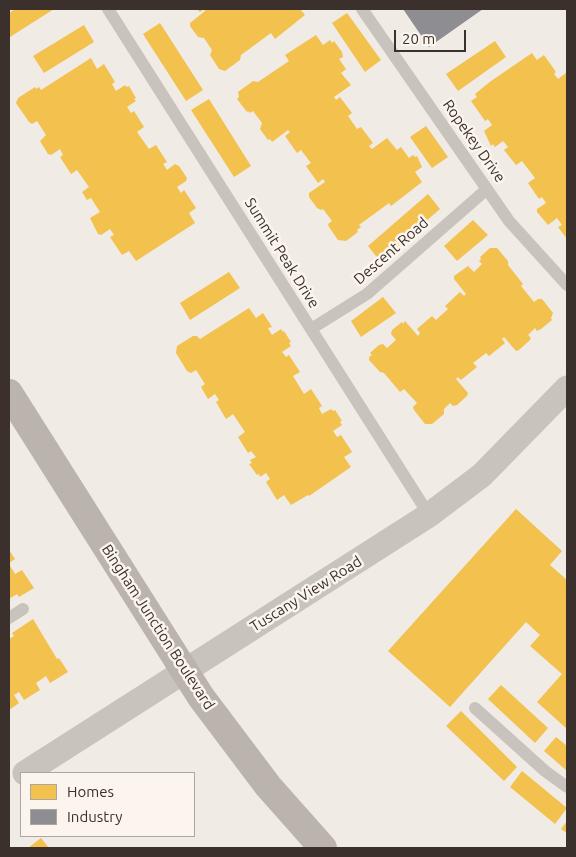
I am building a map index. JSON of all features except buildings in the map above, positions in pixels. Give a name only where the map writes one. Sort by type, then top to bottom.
[{"type":"main road","name":"Bingham Junction Boulevard","points":[[9,393],[185,672],[249,762],[323,848]]},
{"type":"street","name":"Tuscany View Road","points":[[27,772],[428,515],[482,475],[567,388]]},
{"type":"street","points":[[9,783],[20,776]]},
{"type":"lane","name":"Summit Peak Drive","points":[[108,9],[428,515]]},
{"type":"lane","name":"Ropekey Drive","points":[[362,9],[510,221],[567,285]]},
{"type":"lane","name":"Descent Road","points":[[311,329],[367,294],[487,189]]},
{"type":"lane","points":[[9,618],[22,609]]},
{"type":"lane","points":[[474,708],[545,771],[567,787]]}]
